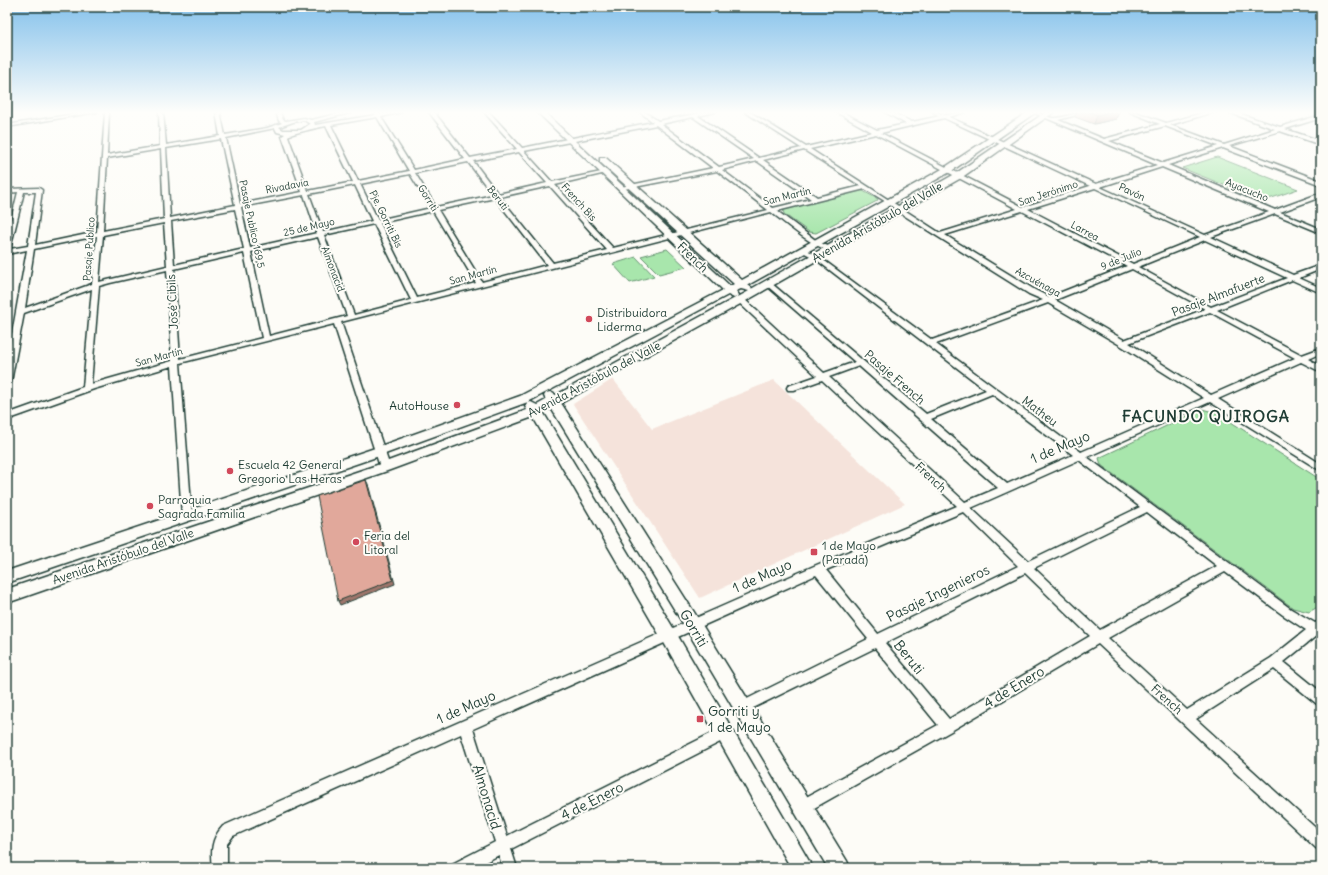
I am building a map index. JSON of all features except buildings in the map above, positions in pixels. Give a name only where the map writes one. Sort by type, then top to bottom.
[{"type":"main road","name":"French","points":[[584,153],[728,291],[740,300]]},
{"type":"main road","name":"French","points":[[594,153],[740,284],[753,293]]},
{"type":"main road","name":"Avenida Aristóbulo del Valle","points":[[7,577],[380,452],[524,399],[816,243],[947,170],[972,153]]},
{"type":"main road","name":"Avenida Aristóbulo del Valle","points":[[7,596],[385,467],[536,411],[555,402],[831,249],[958,176],[992,153]]},
{"type":"main road","name":"Gorriti","points":[[544,389],[555,402],[693,625],[741,708],[840,868]]},
{"type":"main road","name":"Gorriti","points":[[524,399],[536,411],[669,636],[803,868]]},
{"type":"street","name":"Pasaje Publico","points":[[87,387],[105,153]]},
{"type":"street","points":[[105,160],[147,153]]},
{"type":"street","name":"José Cibils","points":[[163,153],[187,516]]},
{"type":"street","name":"Pasaje Publico 169,5","points":[[227,153],[266,340]]},
{"type":"street","name":"Almonacid","points":[[291,153],[351,317]]},
{"type":"street","name":"Pje. Gorriti Bis","points":[[342,153],[415,301]]},
{"type":"street","name":"Gorriti","points":[[400,153],[480,284]]},
{"type":"street","name":"Beruti","points":[[462,153],[551,265]]},
{"type":"street","name":"Rivadavia","points":[[7,250],[505,153]]},
{"type":"street","name":"French Bis","points":[[523,153],[612,250]]},
{"type":"street","points":[[696,153],[816,243],[831,249]]},
{"type":"street","points":[[748,153],[816,199]]},
{"type":"street","points":[[621,189],[789,153]]},
{"type":"street","name":"Azcuénaga","points":[[811,153],[890,202],[898,210],[1032,292],[1049,300],[1123,344],[1320,467]]},
{"type":"street","name":"Larrea","points":[[915,153],[1212,309],[1321,369]]},
{"type":"street","name":"Pavón","points":[[1024,153],[1321,291]]},
{"type":"street","name":"Ayacucho","points":[[1132,153],[1321,231]]},
{"type":"street","name":"San Jerónimo","points":[[940,235],[1202,153]]},
{"type":"street","points":[[1241,153],[1321,183]]},
{"type":"street","name":"25 de Mayo","points":[[22,311],[108,281],[604,172]]},
{"type":"street","name":"San Martín","points":[[7,417],[87,387],[176,363],[551,265],[865,187]]},
{"type":"street","points":[[7,191],[21,192],[39,190],[22,311],[7,382]]},
{"type":"street","points":[[7,250],[21,192]]},
{"type":"street","name":"9 de Julio","points":[[931,343],[1049,300],[1206,237],[1321,195]]},
{"type":"street","name":"Matheu","points":[[803,250],[816,257],[931,343],[1287,612],[1319,629]]},
{"type":"street","name":"Pasaje Almafuerte","points":[[1123,344],[1321,267]]},
{"type":"street","name":"Pasaje French","points":[[769,284],[1005,488]]},
{"type":"street","name":"French","points":[[740,300],[964,507],[1099,637],[1187,717],[1321,843]]},
{"type":"street","points":[[337,321],[385,467]]},
{"type":"street","name":"1 de Mayo","points":[[220,868],[219,846],[221,838],[228,832],[465,725],[669,636],[818,568],[964,507],[1321,350]]},
{"type":"street","points":[[791,388],[861,363]]},
{"type":"street","points":[[925,418],[993,390]]},
{"type":"street","name":"Pasaje Ingenieros","points":[[741,708],[1148,507]]},
{"type":"street","name":"4 de Enero","points":[[802,807],[947,727],[1099,637],[1226,566]]},
{"type":"street","name":"Beruti","points":[[818,568],[947,727]]},
{"type":"street","points":[[1187,717],[1275,662],[1319,629]]},
{"type":"street","points":[[1275,662],[1321,700]]},
{"type":"street","name":"Almonacid","points":[[465,725],[510,868]]},
{"type":"street","name":"4 de Enero","points":[[459,868],[725,733]]},
{"type":"shaded area","points":[[613,379],[652,429],[774,380],[905,504],[700,598],[573,404]]},
{"type":"green space","points":[[1217,157],[1298,189],[1263,201],[1182,168]]},
{"type":"green space","points":[[861,190],[878,199],[877,201],[816,233],[809,232],[784,214],[783,210]]},
{"type":"green space","points":[[667,249],[686,267],[659,274],[641,256]]},
{"type":"green space","points":[[636,257],[654,276],[630,283],[613,264]]},
{"type":"green space","points":[[1202,409],[1217,413],[1321,480],[1321,605],[1309,612],[1293,608],[1101,465],[1099,458]]},
{"type":"place","name":"Distribuidora Liderma","points":[[589,319]]},
{"type":"place","name":"AutoHouse","points":[[457,405]]},
{"type":"place","name":"Escuela 42 General Gregorio Las Heras","points":[[230,471]]},
{"type":"place","name":"Parroquia Sagrada Familia","points":[[150,506]]},
{"type":"place","name":"Feria del Litoral","points":[[356,542]]},
{"type":"place","name":"1 de Mayo (Parada)","points":[[814,552]]},
{"type":"place","name":"Gorriti y 1 de Mayo","points":[[700,719]]},
{"type":"district","name":"FACUNDO QUIROGA","points":[[1206,416]]}]
